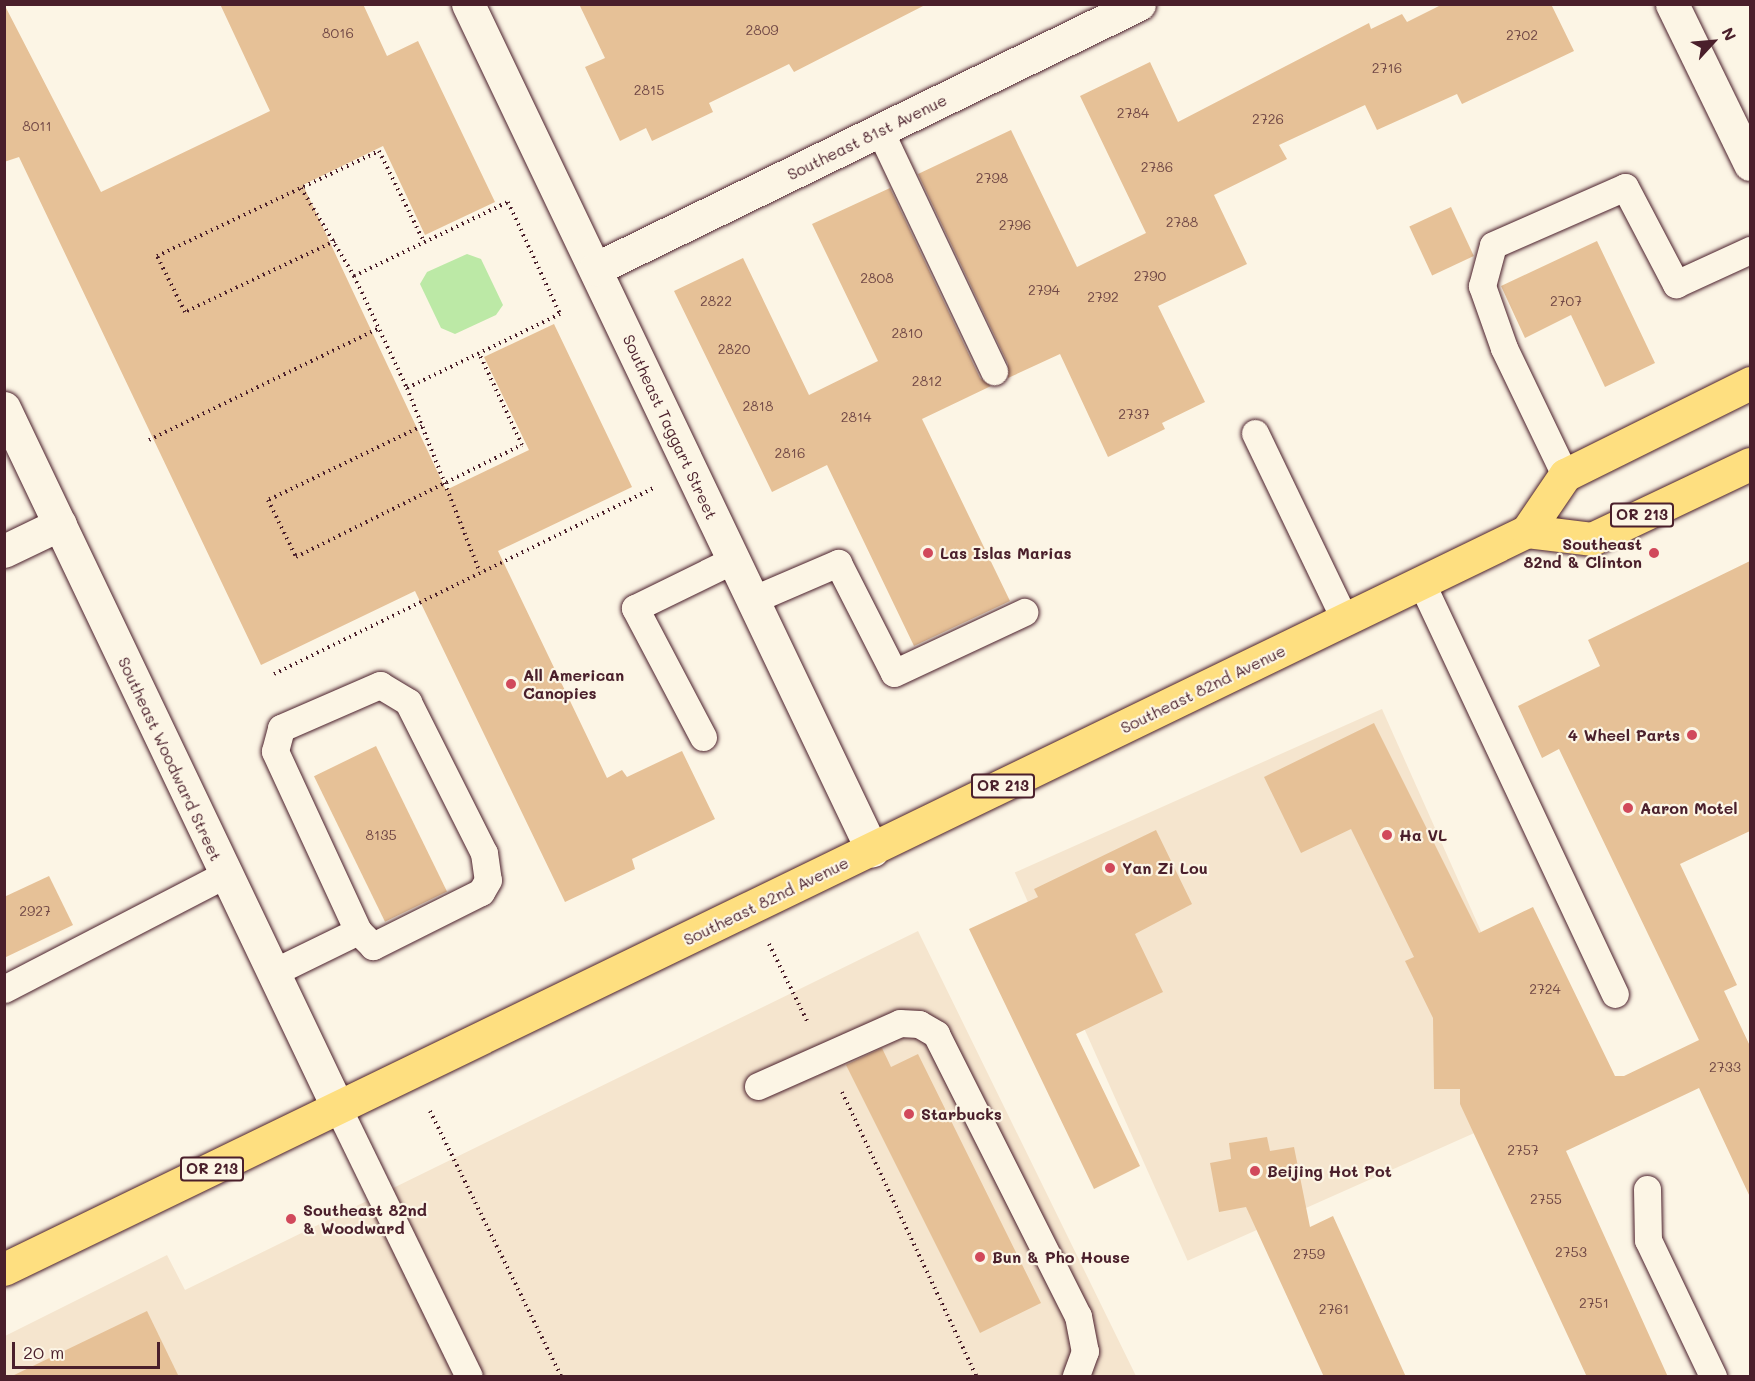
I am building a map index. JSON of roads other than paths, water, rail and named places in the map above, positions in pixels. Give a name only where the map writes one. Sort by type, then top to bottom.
[{"type":"main road","name":"Southeast 82nd Avenue","points":[[4,1269],[1422,584],[1527,531],[1565,475],[1750,384]]},
{"type":"main road","name":"OR 213","points":[[1527,531],[1592,539],[1750,464]]},
{"type":"street","name":"Southeast Taggart Street","points":[[468,4],[872,850]]},
{"type":"street","name":"Southeast 81st Avenue","points":[[595,269],[1139,4]]},
{"type":"street","points":[[1672,4],[1750,164]]},
{"type":"street","name":"Southeast Woodward Street","points":[[4,408],[224,875],[338,1108]]},
{"type":"street","points":[[4,551],[60,524]]},
{"type":"lane","points":[[880,130],[994,371]]},
{"type":"lane","points":[[1565,475],[1504,348],[1482,286],[1493,245],[1625,187],[1676,284],[1750,250]]},
{"type":"lane","points":[[1255,433],[1345,620]]},
{"type":"lane","points":[[703,737],[635,608],[733,560]]},
{"type":"lane","points":[[753,600],[838,563],[894,673],[1024,612]]},
{"type":"lane","points":[[1422,584],[1615,994]]},
{"type":"lane","points":[[380,685],[408,702],[484,852],[488,880],[481,892],[373,946],[358,931],[275,751],[281,728],[380,685]]},
{"type":"lane","points":[[4,990],[224,875]]},
{"type":"lane","points":[[272,973],[358,931]]},
{"type":"lane","points":[[758,1086],[900,1023],[928,1028],[944,1044],[1078,1316],[1085,1352],[1076,1377]]},
{"type":"lane","points":[[338,1108],[469,1377]]},
{"type":"lane","points":[[1647,1189],[1648,1240],[1713,1377]]},
{"type":"place","name":"Las Islas Marias","points":[[928,553]]},
{"type":"place","name":"Southeast 82nd & Clinton","points":[[1654,553]]},
{"type":"place","name":"All American Canopies","points":[[511,684]]},
{"type":"place","name":"4 Wheel Parts","points":[[1692,735]]},
{"type":"place","name":"Aaron Motel","points":[[1628,808]]},
{"type":"place","name":"Ha VL","points":[[1387,835]]},
{"type":"place","name":"Yan Zi Lou","points":[[1110,868]]},
{"type":"place","name":"Starbucks","points":[[909,1114]]},
{"type":"place","name":"Beijing Hot Pot","points":[[1255,1171]]},
{"type":"place","name":"Southeast 82nd & Woodward","points":[[291,1219]]},
{"type":"place","name":"Bun & Pho House","points":[[980,1257]]}]
